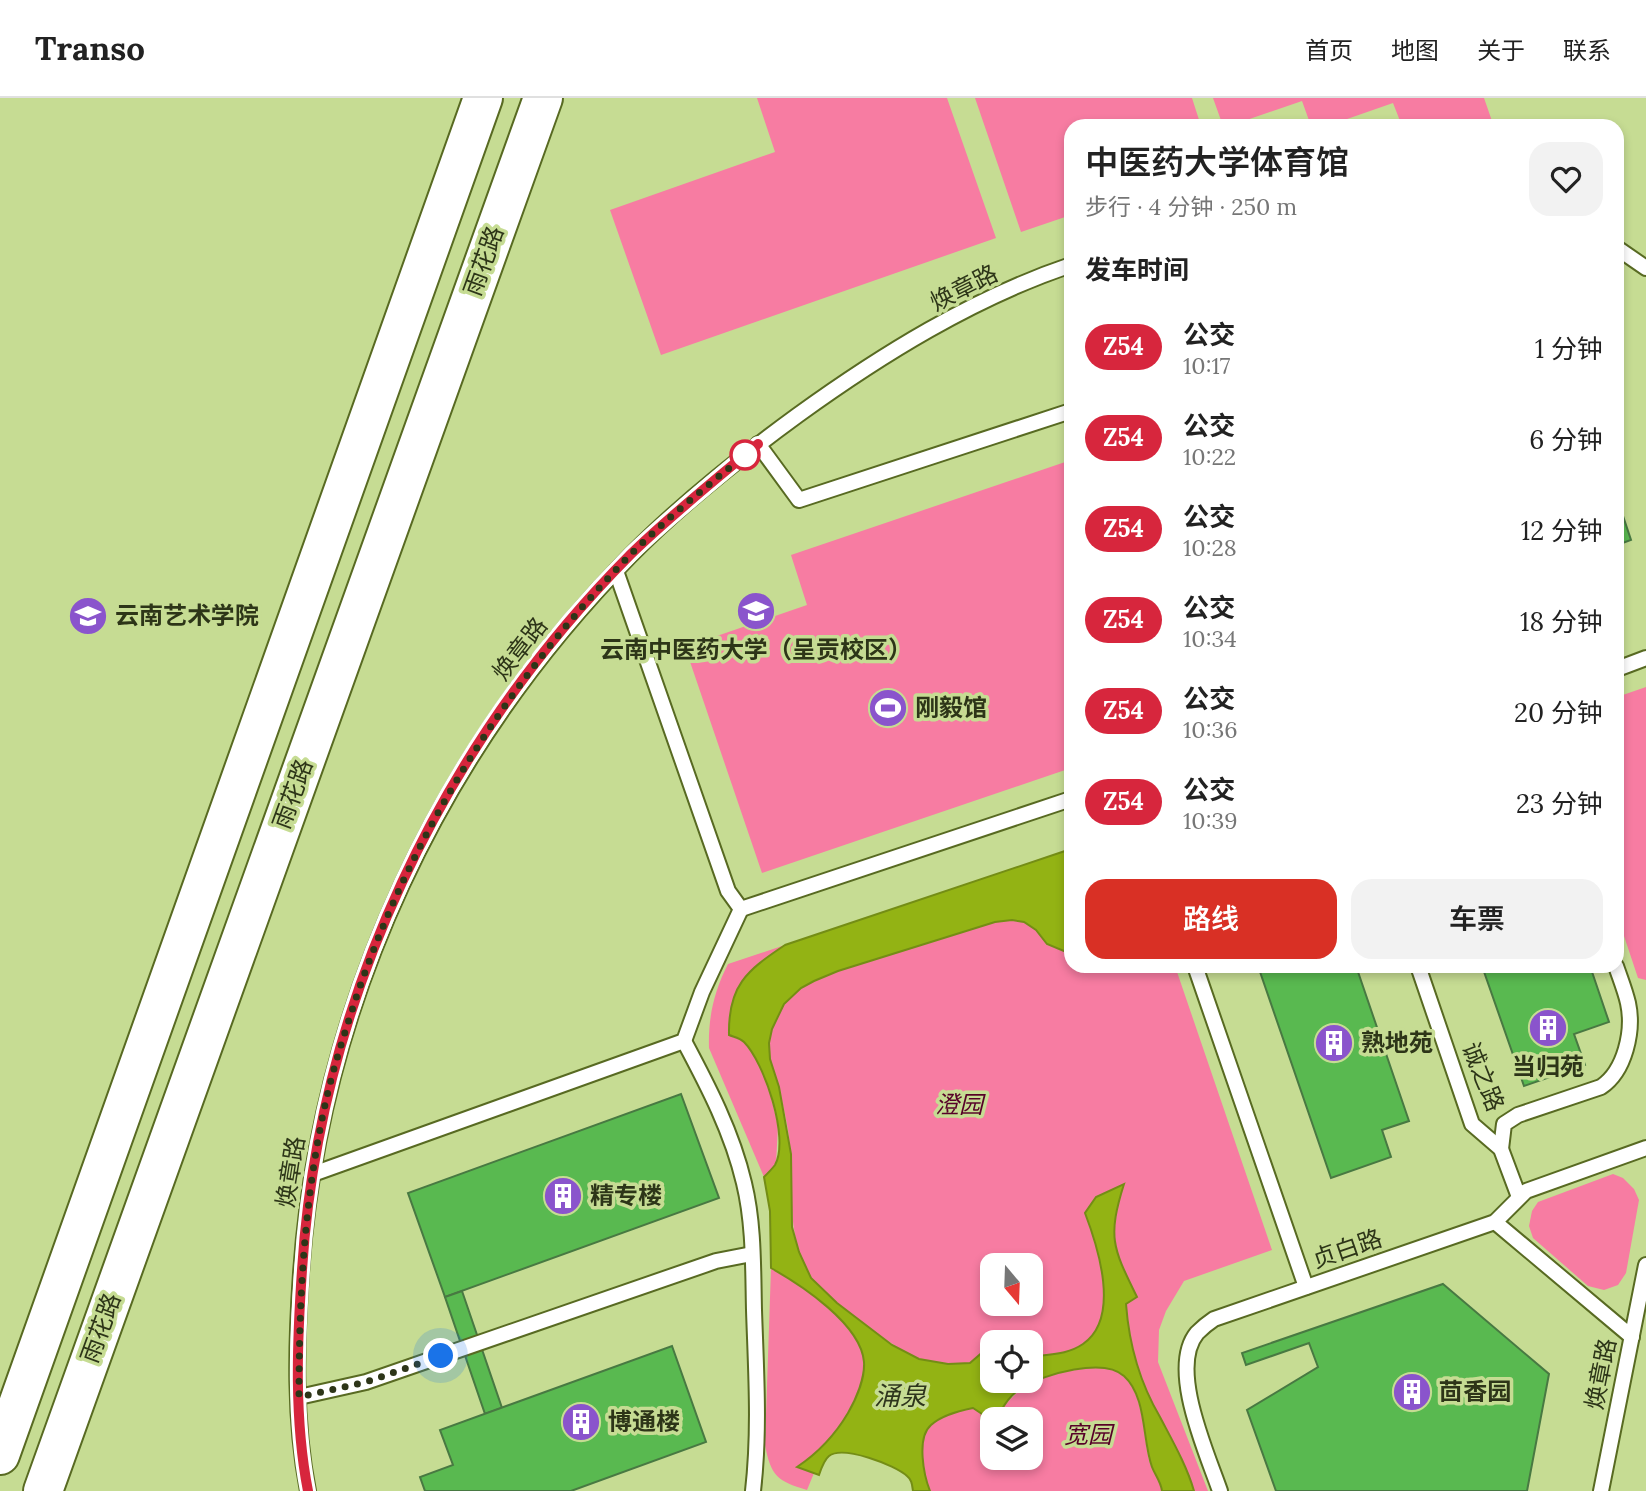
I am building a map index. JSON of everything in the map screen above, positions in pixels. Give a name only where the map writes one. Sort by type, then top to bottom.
[{"type":"street","points":[[0,1455],[483,98]]},
{"type":"street","name":"雨花路","points":[[43,1491],[543,98]]},
{"type":"lane","points":[[1624,253],[1646,268]]},
{"type":"lane","name":"焕章路","points":[[308,1491],[303,1465],[299,1397],[299,1311],[304,1231],[325,1104],[341,1043],[394,899],[430,826],[470,756],[515,690],[569,622],[616,571],[695,495],[829,392],[897,350],[970,308],[1038,276],[1064,267]]},
{"type":"lane","points":[[758,444],[799,499],[1064,413]]},
{"type":"lane","points":[[616,571],[728,891],[741,909]]},
{"type":"lane","points":[[1624,666],[1646,658]]},
{"type":"lane","points":[[753,1491],[759,1402],[752,1254],[744,1184],[731,1139],[710,1090],[684,1041],[702,992],[741,909],[1064,801]]},
{"type":"lane","points":[[1197,973],[1306,1287]]},
{"type":"lane","name":"诚之路","points":[[1420,973],[1472,1124],[1501,1149],[1519,1197]]},
{"type":"lane","points":[[1501,1149],[1504,1124],[1518,1115],[1601,1087],[1611,1080],[1619,1067],[1629,1025],[1628,1003],[1618,973]]},
{"type":"lane","points":[[313,1174],[684,1041]]},
{"type":"lane","name":"贞白路","points":[[1220,1491],[1188,1399],[1186,1372],[1189,1350],[1196,1334],[1214,1319],[1495,1222],[1526,1191],[1646,1148]]},
{"type":"lane","points":[[1495,1222],[1632,1337]]},
{"type":"lane","points":[[299,1397],[366,1382],[716,1261],[752,1254]]},
{"type":"lane","name":"焕章路","points":[[1601,1491],[1646,1265]]},
{"type":"green space","points":[[757,98],[947,98],[996,238],[661,355],[610,210],[775,152]]},
{"type":"green space","points":[[975,98],[1192,98],[1199,119],[1064,119],[1064,217],[1021,232]]},
{"type":"green space","points":[[1213,98],[1484,98],[1491,119],[1399,119],[1393,103],[1347,119],[1308,119],[1302,101],[1249,119],[1220,119]]},
{"type":"green space","name":"刚毅馆","points":[[1064,462],[1064,770],[762,873],[685,647],[807,605],[791,555]]},
{"type":"green space","points":[[1646,687],[1646,980],[1638,978],[1624,936],[1624,695]]},
{"type":"green space","name":"澄园","points":[[1012,920],[1024,922],[1036,930],[1047,944],[1064,951],[1064,973],[1177,973],[1272,1250],[1184,1281],[1166,1311],[1159,1330],[1158,1362],[1208,1491],[1194,1491],[1153,1404],[1137,1362],[1126,1304],[1137,1297],[1122,1266],[1114,1231],[1123,1185],[1096,1197],[1085,1213],[1096,1244],[1104,1301],[1095,1333],[1077,1348],[1064,1352],[1043,1355],[1043,1330],[980,1330],[980,1356],[977,1359],[958,1365],[930,1362],[907,1353],[876,1333],[842,1308],[809,1275],[796,1239],[788,1130],[769,1052],[769,1042],[779,1012],[796,993],[822,977],[995,922]]},
{"type":"green space","points":[[785,945],[758,963],[742,1039],[761,1066],[778,1126],[776,1164],[764,1177],[709,1048],[710,1026],[719,984],[728,964]]},
{"type":"green space","points":[[1613,1174],[1623,1178],[1634,1189],[1639,1200],[1626,1273],[1618,1285],[1604,1290],[1588,1286],[1533,1238],[1529,1226],[1532,1211],[1538,1202]]},
{"type":"green space","points":[[771,1268],[813,1295],[841,1320],[860,1347],[864,1361],[862,1381],[849,1412],[826,1442],[798,1467],[814,1473],[807,1490],[789,1484],[777,1476],[770,1464],[765,1445]]},
{"type":"green space","name":"宽园","points":[[1101,1366],[1116,1371],[1127,1380],[1135,1392],[1151,1466],[1162,1491],[930,1491],[924,1467],[926,1431],[935,1422],[950,1414],[973,1408],[980,1412],[980,1470],[1043,1470],[1043,1407],[1005,1407],[1017,1393],[1043,1393],[1043,1378]]},
{"type":"water","name":"涌泉","points":[[1064,851],[1064,951],[1047,944],[1036,930],[1024,922],[995,922],[814,981],[801,988],[784,1004],[772,1029],[769,1043],[770,1059],[779,1087],[791,1154],[792,1227],[799,1252],[811,1278],[837,1303],[892,1345],[919,1359],[948,1364],[970,1363],[980,1354],[980,1393],[1014,1393],[1003,1407],[980,1407],[980,1413],[973,1408],[950,1414],[931,1425],[926,1431],[923,1448],[930,1491],[913,1491],[910,1479],[901,1472],[881,1462],[857,1455],[836,1453],[829,1456],[819,1475],[797,1467],[826,1443],[843,1421],[859,1388],[864,1362],[860,1348],[841,1320],[813,1295],[771,1268],[770,1211],[764,1177],[775,1165],[779,1153],[777,1119],[767,1083],[752,1052],[742,1041],[729,1035],[736,992],[742,981],[760,963],[785,945]]},
{"type":"water","name":"涌泉","points":[[1124,1184],[1114,1231],[1122,1266],[1137,1297],[1126,1304],[1133,1348],[1141,1377],[1194,1491],[1162,1491],[1149,1456],[1137,1395],[1124,1376],[1115,1370],[1089,1368],[1043,1378],[1043,1356],[1071,1350],[1083,1344],[1095,1332],[1104,1300],[1103,1282],[1096,1244],[1085,1213],[1096,1197]]},
{"type":"building","points":[[1624,519],[1631,540],[1624,542]]},
{"type":"building","name":"熟地苑","points":[[1260,973],[1358,973],[1409,1121],[1382,1130],[1391,1157],[1331,1178]]},
{"type":"building","name":"当归苑","points":[[1484,973],[1592,973],[1609,1022],[1574,1034],[1585,1065],[1524,1086]]},
{"type":"building","name":"精专楼","points":[[681,1094],[719,1198],[445,1297],[408,1193]]},
{"type":"building","name":"茴香园","points":[[1443,1284],[1549,1374],[1527,1491],[1276,1491],[1247,1410],[1318,1367],[1309,1343],[1246,1365],[1242,1353]]},
{"type":"building","points":[[462,1291],[502,1408],[485,1414],[445,1297]]},
{"type":"building","name":"博通楼","points":[[672,1346],[706,1442],[571,1491],[425,1491],[420,1477],[453,1465],[440,1430]]},
{"type":"bus line","name":"Z54","points":[[308,1491],[303,1465],[299,1397],[299,1311],[304,1231],[325,1104],[341,1043],[394,899],[430,826],[470,756],[515,690],[569,622],[632,554],[695,495],[758,444]]},
{"type":"place","name":"云南中医药大学（呈贡校区）","points":[[756,611]]},
{"type":"place","name":"云南艺术学院","points":[[88,616]]},
{"type":"place","name":"刚毅馆","points":[[888,708]]},
{"type":"place","name":"当归苑","points":[[1548,1028]]},
{"type":"place","name":"熟地苑","points":[[1334,1043]]},
{"type":"place","name":"精专楼","points":[[563,1196]]},
{"type":"place","name":"茴香园","points":[[1412,1392]]},
{"type":"place","name":"博通楼","points":[[581,1422]]},
{"type":"route","points":[[441,1356],[366,1382],[299,1397],[299,1311],[304,1231],[325,1104],[341,1043],[366,971],[406,874],[470,756],[515,690],[569,622],[632,554],[695,495],[745,455]]}]
